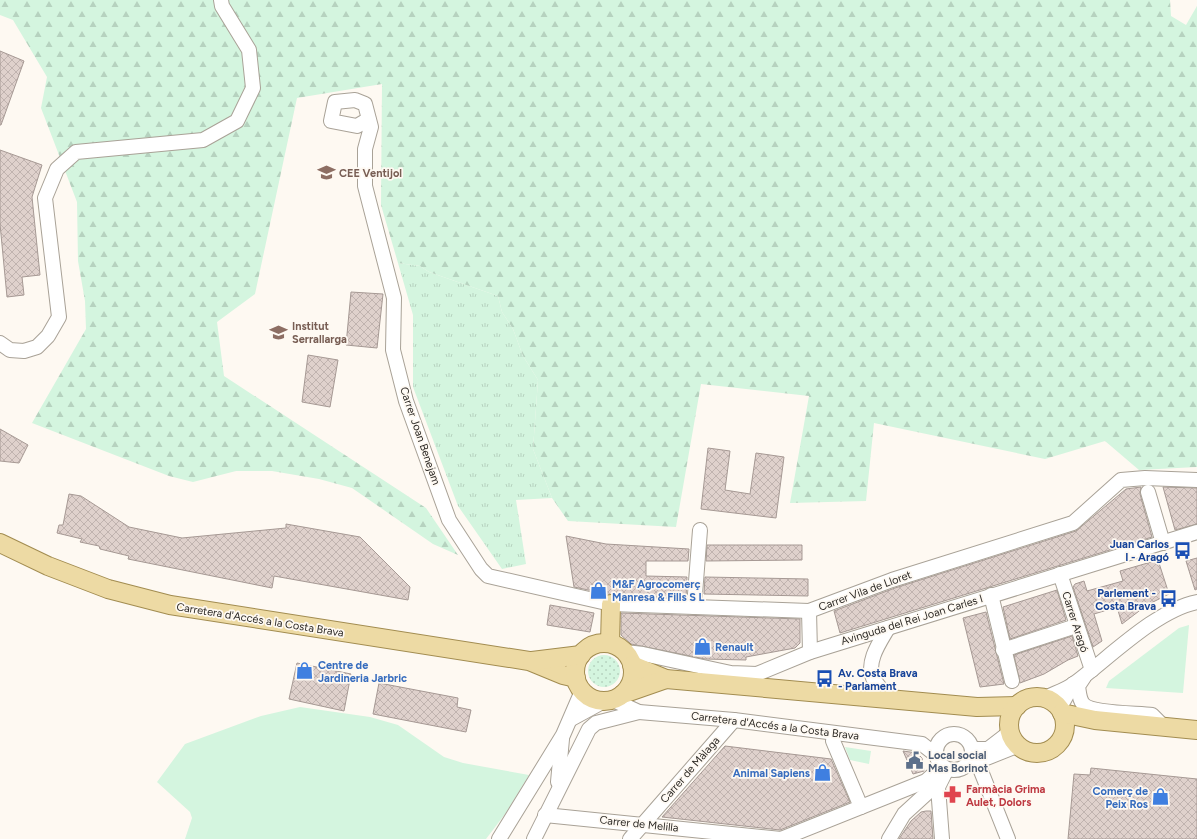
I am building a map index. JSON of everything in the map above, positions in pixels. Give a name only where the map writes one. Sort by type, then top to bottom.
[{"type":"main road","name":"Carretera d'Accés a la Costa Brava","points":[[0,543],[48,566],[108,589],[170,605],[529,661],[563,675],[579,684]]},
{"type":"main road","points":[[611,604],[622,654],[632,680],[613,698]]},
{"type":"main road","points":[[666,679],[622,654],[594,645],[581,654],[576,663],[579,684],[594,699],[613,698],[666,679],[977,707],[1017,706]]},
{"type":"main road","name":"Carretera d'Accés a la Costa Brava","points":[[529,661],[581,654]]},
{"type":"main road","points":[[1013,734],[1012,712],[1017,706],[1030,698],[1095,720],[1197,730]]},
{"type":"main road","points":[[977,707],[1013,734],[1030,752],[1043,752],[1055,746],[1064,733],[1065,721],[1055,707]]},
{"type":"main road","points":[[1064,733],[1095,720]]},
{"type":"street","points":[[0,342],[10,350],[24,351],[38,347],[48,336],[59,317],[45,198],[57,169],[76,152],[203,140],[237,121],[253,88],[249,50],[222,6],[220,0]]},
{"type":"street","name":"Carrer Joan Benejam","points":[[369,119],[371,127],[364,149],[365,186],[394,298],[393,350],[406,401],[449,520],[481,569],[488,576]]},
{"type":"street","name":"Carrer Vila de Lloret","points":[[488,576],[611,604],[809,611],[892,580],[1073,523],[1121,480],[1145,478],[1197,480]]},
{"type":"street","points":[[1148,492],[1162,543]]},
{"type":"street","points":[[694,607],[700,530]]},
{"type":"street","name":"Avinguda del Rei Joan Carles I","points":[[622,654],[643,654],[731,673],[757,674],[810,652],[1197,532]]},
{"type":"street","name":"Carrer Aragó","points":[[1060,574],[1089,672]]},
{"type":"street","points":[[991,595],[1012,681]]},
{"type":"street","points":[[1055,707],[1073,684],[1166,614],[1185,604],[1197,602]]},
{"type":"street","points":[[809,611],[810,652]]},
{"type":"street","points":[[1004,650],[1076,626]]},
{"type":"street","points":[[888,628],[875,650],[871,663],[873,678],[889,698]]},
{"type":"street","points":[[1089,672],[1078,686],[1079,696],[1084,705],[1095,710],[1152,715],[1164,727]]},
{"type":"street","points":[[499,839],[571,720],[579,684]]},
{"type":"street","points":[[571,720],[613,698]]},
{"type":"street","name":"Carretera d'Accés a la Costa Brava","points":[[613,698],[639,712],[734,720],[922,744],[940,765]]},
{"type":"street","points":[[534,839],[589,729],[596,723],[639,712]]},
{"type":"street","name":"Carrer de Màlaga","points":[[630,839],[734,720]]},
{"type":"street","points":[[942,839],[938,786],[943,776],[940,765],[938,744],[946,736],[957,734],[966,739],[972,758],[1008,839]]},
{"type":"street","points":[[940,765],[958,770],[972,758],[1013,734]]},
{"type":"street","points":[[557,791],[563,735]]},
{"type":"street","points":[[833,740],[861,807]]},
{"type":"street","points":[[781,839],[926,781],[940,765]]},
{"type":"street","points":[[889,839],[904,814],[927,793],[940,765]]},
{"type":"street","name":"Carrer de Melilla","points":[[545,815],[781,839]]},
{"type":"green space","points":[[0,0],[1170,0],[1171,16],[1186,25],[1197,6],[1197,467],[1139,470],[1105,441],[1045,459],[874,423],[866,501],[790,503],[809,396],[701,384],[676,527],[568,521],[552,498],[533,449],[538,380],[523,356],[513,329],[502,312],[498,296],[429,272],[420,266],[398,263],[381,205],[382,84],[297,98],[255,294],[217,322],[224,376],[426,508],[458,555],[433,544],[352,488],[319,479],[272,471],[236,471],[193,482],[169,476],[32,423],[86,329],[85,301],[78,261],[77,202],[41,108],[47,77],[13,20],[0,15]]},
{"type":"green space","points":[[398,263],[420,266],[429,272],[498,296],[502,312],[513,329],[523,356],[538,380],[533,449],[552,498],[516,500],[526,564],[502,569],[458,506],[413,387],[413,315]]},
{"type":"green space","points":[[1189,625],[1183,693],[1106,688],[1109,681],[1179,628]]},
{"type":"green space","points":[[604,655],[615,660],[620,671],[615,682],[604,687],[593,682],[588,671],[593,660]]},
{"type":"green space","points":[[300,707],[370,717],[398,725],[444,757],[463,763],[529,775],[505,814],[486,839],[185,839],[192,818],[190,812],[157,782],[185,744],[261,716]]},
{"type":"green space","points":[[845,747],[871,751],[869,764],[850,760]]},
{"type":"building","points":[[0,51],[24,61],[1,125],[0,125]]},
{"type":"building","points":[[0,150],[42,165],[32,197],[40,275],[22,277],[24,295],[7,297],[0,224]]},
{"type":"building","points":[[351,292],[383,294],[377,348],[346,345]]},
{"type":"building","points":[[308,355],[338,360],[330,407],[302,402]]},
{"type":"building","points":[[0,429],[28,445],[19,463],[0,461]]},
{"type":"building","points":[[708,448],[730,451],[725,490],[750,494],[756,453],[784,457],[776,518],[701,509]]},
{"type":"building","points":[[1141,487],[1140,494],[1152,537],[840,633],[834,611],[895,588],[1076,531],[1126,489]]},
{"type":"building","points":[[1163,487],[1197,488],[1197,524],[1175,530]]},
{"type":"building","points":[[69,494],[81,496],[129,527],[182,538],[286,528],[286,524],[360,537],[410,587],[408,600],[274,576],[272,588],[128,559],[129,556],[100,549],[99,546],[80,542],[82,539],[57,533],[59,525],[63,525]]},
{"type":"building","points":[[566,536],[606,544],[689,549],[688,561],[646,561],[646,576],[687,577],[686,598],[617,596],[574,587]]},
{"type":"building","points":[[707,545],[802,545],[802,560],[706,561]]},
{"type":"building","points":[[1197,558],[1197,589],[1195,590],[1186,561]]},
{"type":"building","points":[[1158,560],[1169,594],[1147,605],[1122,624],[1117,607],[1094,614],[1102,641],[1093,647],[1073,587],[1075,584],[1084,581],[1087,591],[1123,581],[1120,571]]},
{"type":"building","points":[[705,577],[808,579],[808,596],[704,594]]},
{"type":"building","points":[[1057,590],[1066,620],[1010,639],[1003,607]]},
{"type":"building","points":[[550,605],[594,613],[590,632],[547,625]]},
{"type":"building","points":[[986,612],[1004,684],[980,687],[963,618]]},
{"type":"building","points":[[621,613],[800,619],[800,643],[795,648],[746,657],[746,660],[705,659],[631,644],[621,635]]},
{"type":"building","points":[[1072,636],[1078,656],[1044,674],[1020,683],[1014,655]]},
{"type":"building","points":[[297,663],[351,674],[344,711],[289,699]]},
{"type":"building","points":[[379,683],[458,698],[457,707],[471,710],[466,732],[373,714]]},
{"type":"building","points":[[725,746],[831,759],[850,802],[780,830],[662,817]]},
{"type":"building","name":"Local social Mas Borinot","points":[[903,751],[917,753],[922,758],[924,771],[913,774]]},
{"type":"building","points":[[1091,768],[1197,779],[1197,839],[1068,839],[1074,774],[1090,775]]},
{"type":"building","points":[[931,811],[933,839],[899,839],[911,821],[921,812]]},
{"type":"place","name":"CEE Ventijol","points":[[326,173]]},
{"type":"place","name":"Institut Serrallarga","points":[[279,332]]},
{"type":"place","name":"Juan Carlos I - Aragó","points":[[1182,550]]},
{"type":"place","name":"M&F Agrocomerç Manresa & Fills S L","points":[[599,590]]},
{"type":"place","name":"Parlement - Costa Brava","points":[[1169,599]]},
{"type":"place","name":"Renault","points":[[702,647]]},
{"type":"place","name":"Centre de Jardineria Jarbric","points":[[305,671]]},
{"type":"place","name":"Av. Costa Brava - Parlament","points":[[825,679]]},
{"type":"place","name":"Local social Mas Borinot","points":[[915,761]]},
{"type":"place","name":"Animal Sapiens","points":[[823,773]]},
{"type":"place","name":"Farmàcia Grima Aulet, Dolors","points":[[953,795]]},
{"type":"place","name":"Comerç de Peix Ros","points":[[1161,797]]}]
